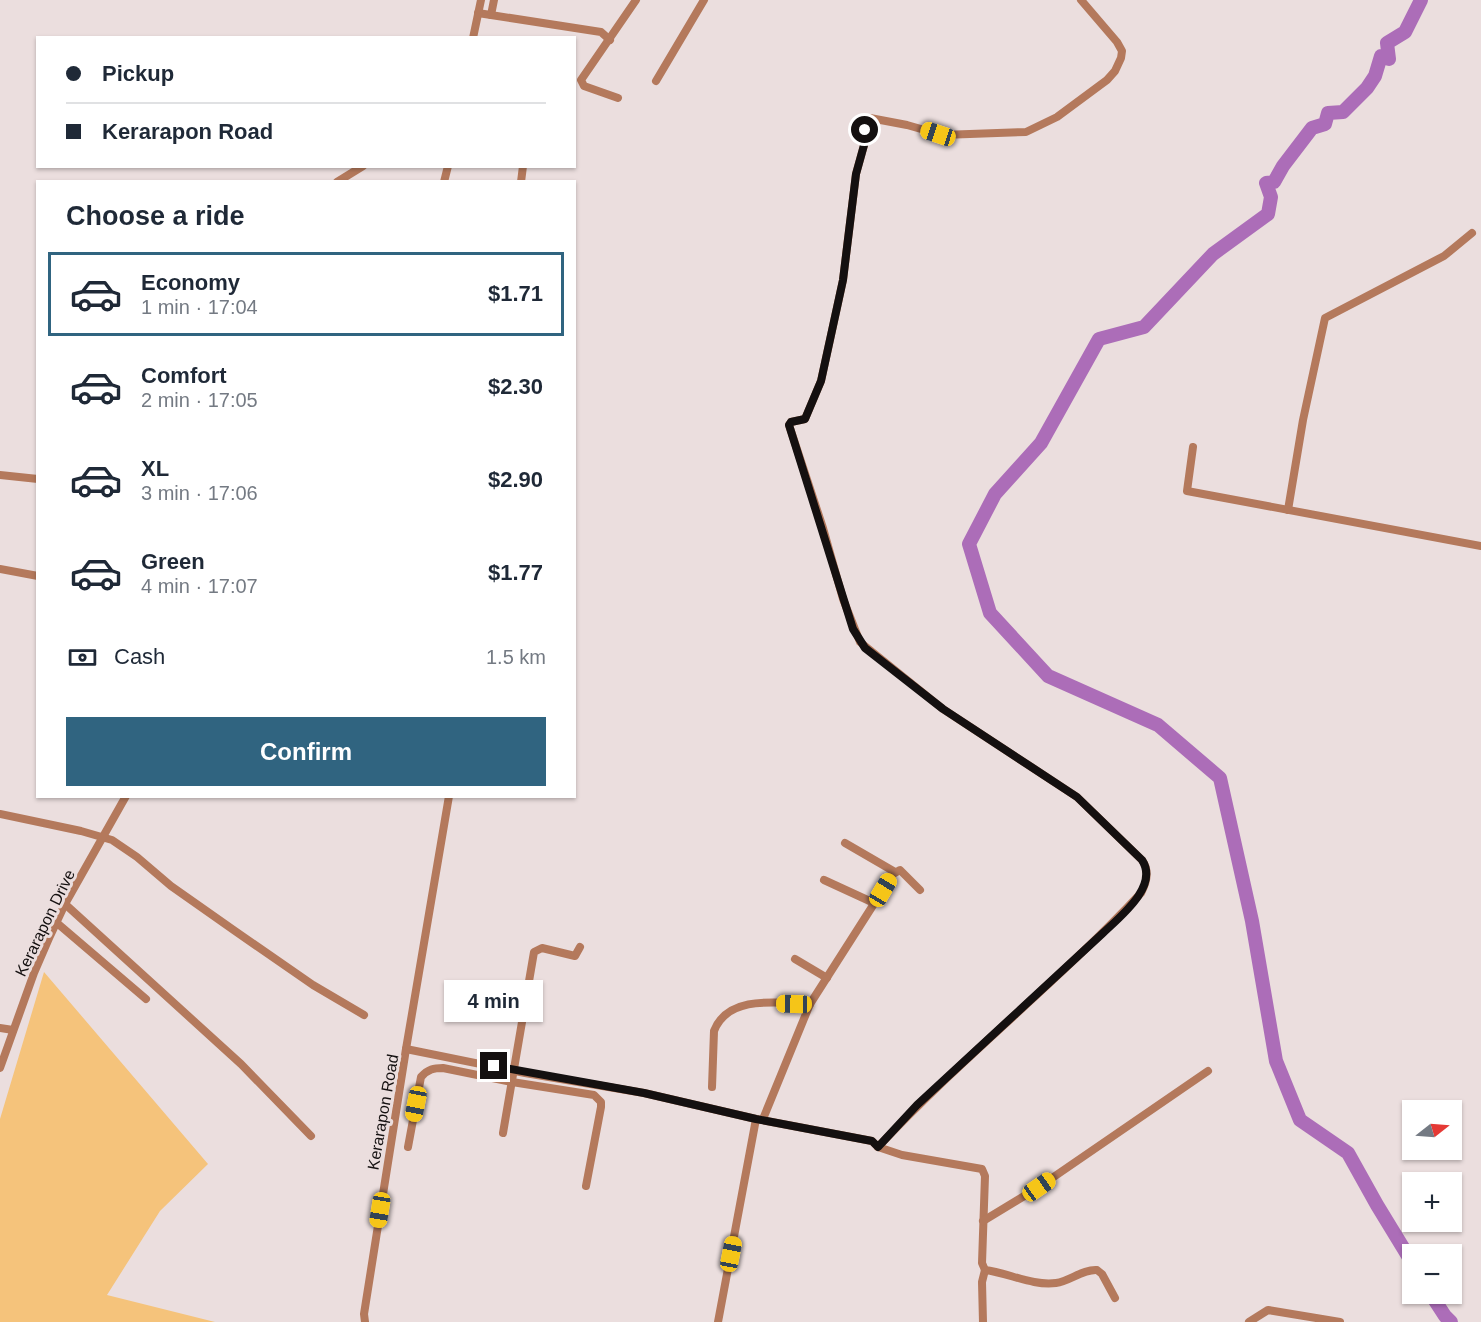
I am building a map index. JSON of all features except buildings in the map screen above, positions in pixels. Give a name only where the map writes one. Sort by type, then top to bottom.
[{"type":"street","points":[[473,36],[482,0]]},
{"type":"street","points":[[491,15],[494,0]]},
{"type":"street","points":[[618,98],[584,86],[582,80],[636,0]]},
{"type":"street","points":[[656,81],[704,0]]},
{"type":"street","points":[[878,1147],[917,1105],[1103,933],[1141,893],[1147,880],[1146,865],[1138,855],[1077,797],[943,709],[860,642],[843,600],[823,528],[789,425],[791,422],[805,419],[821,381],[843,280],[856,174],[866,138],[863,120],[870,118],[907,124],[942,135],[1026,132],[1057,117],[1103,84],[1115,71],[1121,58],[1122,51],[1117,42],[1081,0]]},
{"type":"street","points":[[478,14],[602,32],[610,40]]},
{"type":"street","points":[[340,180],[360,168]]},
{"type":"street","points":[[1288,510],[1303,420],[1325,318],[1444,256],[1472,233]]},
{"type":"street","points":[[1193,447],[1187,491],[1481,546]]},
{"type":"street","points":[[0,475],[36,479]]},
{"type":"street","points":[[0,569],[36,576]]},
{"type":"street","name":"Kerarapon Drive","points":[[0,1068],[40,957],[65,904],[125,798]]},
{"type":"street","points":[[406,1049],[449,798]]},
{"type":"street","points":[[0,814],[103,837],[137,857],[171,886],[313,985],[364,1015]]},
{"type":"street","points":[[845,843],[895,872]]},
{"type":"street","points":[[718,1322],[760,1119],[810,1004],[895,872],[900,870],[920,890]]},
{"type":"street","points":[[824,880],[874,903]]},
{"type":"street","points":[[65,904],[241,1064],[311,1136]]},
{"type":"street","points":[[57,923],[146,999]]},
{"type":"street","points":[[503,1133],[534,952],[542,948],[575,956],[580,947]]},
{"type":"street","points":[[795,959],[827,978]]},
{"type":"street","points":[[712,1087],[714,1031],[717,1023],[728,1012],[750,1004],[810,1004]]},
{"type":"street","points":[[0,1028],[13,1030]]},
{"type":"street","name":"Kerarapon Road","points":[[365,1322],[364,1314],[406,1049],[644,1093],[872,1141],[878,1147],[902,1155],[982,1169],[985,1176],[983,1221]]},
{"type":"street","points":[[408,1147],[421,1077],[428,1070],[443,1068],[594,1095],[598,1098],[601,1107],[586,1186]]},
{"type":"street","points":[[983,1322],[982,1282],[985,1270],[982,1263],[983,1221],[1039,1187],[1208,1071]]},
{"type":"street","points":[[985,1270],[1048,1283],[1060,1282],[1090,1270],[1097,1270],[1102,1274],[1115,1298]]},
{"type":"street","points":[[1249,1322],[1268,1310],[1340,1322]]},
{"type":"shaded area","points":[[44,972],[208,1164],[160,1211],[107,1295],[215,1322],[0,1322],[0,1119]]},
{"type":"waterway","points":[[1402,1246],[1348,1153],[1300,1120],[1276,1061],[1252,921],[1220,778],[1158,725],[1048,676],[990,613],[969,544],[995,494],[1041,443],[1099,339],[1144,327],[1213,254],[1268,214],[1271,197],[1266,183],[1274,182],[1283,166],[1312,128],[1325,124],[1328,113],[1343,112],[1367,88],[1375,76],[1381,56],[1389,59],[1387,43],[1405,32],[1421,0]]},
{"type":"waterway","points":[[1437,1304],[1451,1322]]},
{"type":"route","points":[[494,1066],[644,1093],[756,1119],[872,1141],[878,1147],[917,1105],[1120,917],[1145,886],[1148,872],[1146,865],[1077,797],[943,709],[865,648],[853,629],[789,425],[791,422],[805,419],[821,381],[843,280],[856,174],[866,138],[865,130]]}]
